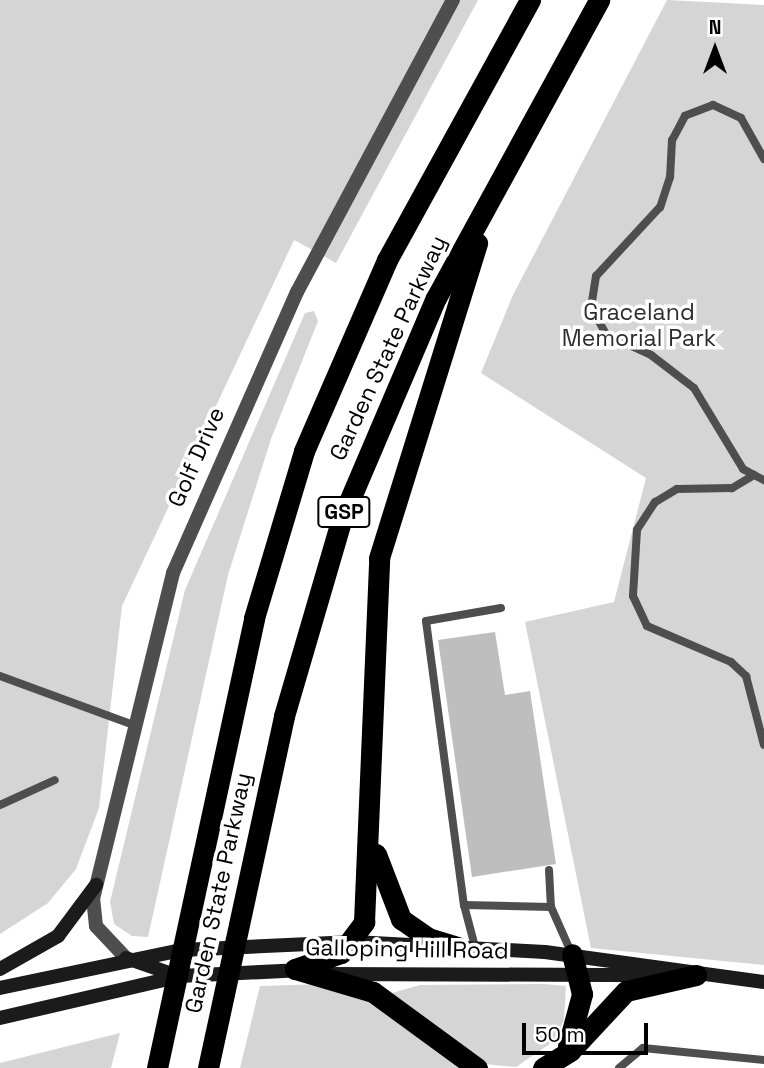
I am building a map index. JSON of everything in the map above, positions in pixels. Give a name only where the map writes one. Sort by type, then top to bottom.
[{"type":"highway","name":"Garden State Parkway","points":[[158,1064],[254,618],[301,462],[387,260],[530,0]]},
{"type":"highway","name":"Garden State Parkway","points":[[208,1068],[271,770],[330,551],[407,359],[517,147],[599,0]]},
{"type":"highway","points":[[295,969],[354,942],[366,914],[371,809],[371,641],[382,542],[470,264],[517,147]]},
{"type":"highway","points":[[371,809],[379,870],[395,911],[418,933],[466,947]]},
{"type":"highway","points":[[550,1063],[577,1027],[580,975],[572,954]]},
{"type":"highway","points":[[295,969],[373,992],[477,1068]]},
{"type":"highway","points":[[550,1063],[626,991],[696,975]]},
{"type":"main road","points":[[0,969],[58,936],[96,885]]},
{"type":"main road","name":"Galloping Hill Road","points":[[0,988],[126,958],[354,942],[572,954],[696,975],[764,982]]},
{"type":"main road","points":[[126,958],[180,976]]},
{"type":"main road","name":"Galloping Hill Road","points":[[0,1018],[180,976],[295,969],[696,975]]},
{"type":"street","name":"Golf Drive","points":[[126,958],[96,926],[96,885],[169,585],[222,453],[322,241],[453,0]]},
{"type":"lane","points":[[764,159],[741,118],[713,105],[685,116],[672,140],[670,177],[660,207],[596,276],[591,307],[606,334],[651,355],[694,388],[743,469],[764,480]]},
{"type":"lane","points":[[754,475],[732,488],[677,489],[655,502],[637,530],[633,596],[647,626],[731,662],[746,676],[764,745]]},
{"type":"lane","points":[[466,947],[464,905],[426,621],[501,608]]},
{"type":"lane","points":[[0,676],[134,725]]},
{"type":"lane","points":[[0,805],[55,780]]},
{"type":"lane","points":[[549,870],[551,907],[572,954]]},
{"type":"lane","points":[[464,905],[551,907]]},
{"type":"lane","points":[[619,1068],[643,1048],[764,1060]]},
{"type":"green space","points":[[0,0],[478,0],[336,263],[294,240],[122,606],[99,808],[76,869],[48,903],[0,934]]},
{"type":"green space","name":"Graceland Memorial Park","points":[[667,0],[764,5],[764,965],[591,948],[525,622],[614,602],[646,478],[481,373],[513,295]]},
{"type":"green space","points":[[314,311],[318,321],[271,439],[228,575],[148,937],[132,936],[114,924],[110,902],[185,590],[305,313]]},
{"type":"green space","points":[[325,984],[361,995],[458,1068],[240,1068],[260,986]]},
{"type":"green space","points":[[420,985],[566,986],[564,1020],[554,1041],[516,1067],[484,1064],[392,993]]},
{"type":"green space","points":[[120,1033],[111,1068],[0,1068],[0,1063]]},
{"type":"building","points":[[495,632],[505,695],[530,691],[556,864],[472,877],[438,640]]}]
